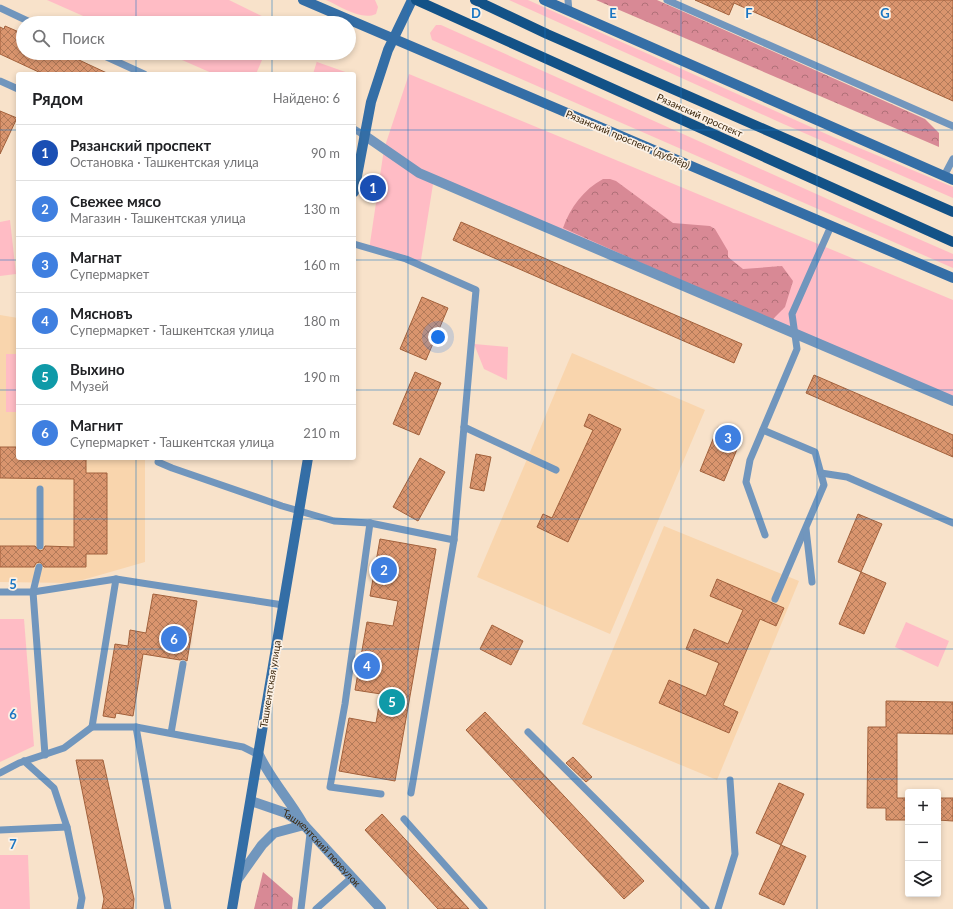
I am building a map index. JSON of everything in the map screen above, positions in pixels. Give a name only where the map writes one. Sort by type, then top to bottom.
[{"type":"main road","name":"Рязанский проспект (дублёр)","points":[[303,0],[339,16]]},
{"type":"main road","points":[[356,181],[371,102],[393,40],[412,0]]},
{"type":"main road","name":"Рязанский проспект","points":[[416,0],[953,242]]},
{"type":"main road","name":"Рязанский проспект","points":[[475,0],[547,34],[953,212]]},
{"type":"main road","points":[[544,0],[949,178]]},
{"type":"main road","name":"Рязанский проспект (дублёр)","points":[[356,24],[953,278]]},
{"type":"main road","name":"Ташкентская улица","points":[[232,909],[259,756],[308,460]]},
{"type":"street","points":[[364,135],[419,173],[953,401]]},
{"type":"street","points":[[237,880],[262,845],[274,833],[304,825],[292,804],[267,773],[259,756]]},
{"type":"street","name":"Ташкентский переулок","points":[[251,801],[286,813],[304,825],[310,834],[381,909]]},
{"type":"lane","points":[[568,0],[569,11]]},
{"type":"lane","points":[[667,0],[953,126]]},
{"type":"lane","points":[[0,8],[17,16]]},
{"type":"lane","points":[[113,60],[140,72]]},
{"type":"lane","points":[[0,81],[16,88]]},
{"type":"lane","points":[[356,130],[364,135]]},
{"type":"lane","points":[[949,178],[953,159]]},
{"type":"lane","points":[[765,535],[746,482],[750,460],[797,349],[792,314],[830,226]]},
{"type":"lane","points":[[356,245],[406,259],[476,290],[454,540],[410,793]]},
{"type":"lane","points":[[464,427],[556,470]]},
{"type":"lane","points":[[763,430],[815,452],[824,485],[775,599]]},
{"type":"lane","points":[[158,460],[158,462],[172,468],[334,521],[370,523],[454,540]]},
{"type":"lane","points":[[821,473],[847,477],[953,523]]},
{"type":"lane","points":[[40,488],[40,546]]},
{"type":"lane","points":[[370,523],[345,704],[330,787],[381,794]]},
{"type":"lane","points":[[806,528],[812,582]]},
{"type":"lane","points":[[40,567],[34,592],[44,755]]},
{"type":"lane","points":[[92,727],[116,580]]},
{"type":"lane","points":[[0,592],[34,592],[116,580],[283,605]]},
{"type":"lane","points":[[170,733],[183,664]]},
{"type":"lane","points":[[0,773],[24,761],[64,748],[92,727],[136,727],[243,747],[259,756]]},
{"type":"lane","points":[[136,727],[168,909]]},
{"type":"lane","points":[[528,732],[706,909]]},
{"type":"lane","points":[[24,761],[54,788],[67,827],[82,898],[80,909]]},
{"type":"lane","points":[[718,909],[735,854],[730,780]]},
{"type":"lane","points":[[404,819],[484,909]]},
{"type":"lane","points":[[0,830],[67,827]]},
{"type":"lane","points":[[301,909],[310,834]]},
{"type":"lane","points":[[316,909],[351,878]]},
{"type":"shaded area","points":[[47,0],[229,0],[262,16],[83,16]]},
{"type":"shaded area","points":[[326,0],[375,0],[378,7],[376,14],[364,16],[351,12]]},
{"type":"shaded area","points":[[509,0],[528,0],[833,137],[953,187],[953,198],[779,122]]},
{"type":"shaded area","points":[[436,25],[441,25],[953,254],[953,268],[432,40],[430,33]]},
{"type":"shaded area","points":[[182,60],[262,60],[257,72],[209,72]]},
{"type":"shaded area","points":[[317,61],[345,72],[314,72]]},
{"type":"shaded area","points":[[409,74],[953,300],[953,397],[434,178],[420,266],[369,250],[384,149]]},
{"type":"shaded area","points":[[10,220],[16,274],[0,276],[0,222]]},
{"type":"shaded area","points":[[0,315],[16,318],[16,460],[145,460],[145,562],[72,583],[0,582]]},
{"type":"shaded area","points":[[474,344],[508,347],[507,380],[484,369]]},
{"type":"shaded area","points":[[572,353],[705,410],[610,634],[477,577]]},
{"type":"shaded area","points":[[6,354],[16,354],[16,412],[6,412]]},
{"type":"shaded area","points":[[664,526],[799,581],[717,780],[582,724]]},
{"type":"shaded area","points":[[0,619],[24,619],[34,746],[0,762]]},
{"type":"shaded area","points":[[906,622],[949,641],[938,667],[895,647]]},
{"type":"shaded area","points":[[0,855],[28,855],[30,909],[0,909]]},
{"type":"green space","points":[[596,0],[657,0],[925,119],[939,133],[939,147]]},
{"type":"green space","points":[[603,179],[616,181],[673,223],[710,226],[715,229],[728,251],[728,257],[743,269],[782,266],[793,281],[785,307],[771,321],[563,228],[578,200],[590,188]]},
{"type":"green space","points":[[263,872],[293,898],[292,909],[254,909]]},
{"type":"building","points":[[695,0],[953,0],[953,101],[734,3],[729,15]]},
{"type":"building","points":[[5,26],[16,31],[16,60],[79,60],[105,72],[39,72],[0,54],[0,27],[4,29]]},
{"type":"building","points":[[0,111],[16,118],[16,120],[0,154]]},
{"type":"building","points":[[461,222],[742,344],[734,363],[453,240]]},
{"type":"building","points":[[422,297],[448,308],[426,360],[400,349]]},
{"type":"building","points":[[415,372],[441,383],[419,435],[393,424]]},
{"type":"building","points":[[814,375],[953,435],[953,457],[806,393]]},
{"type":"building","points":[[589,414],[621,429],[568,542],[537,527],[543,514],[552,518],[593,430],[584,426]]},
{"type":"building","points":[[718,427],[742,437],[724,481],[700,471]]},
{"type":"building","points":[[0,447],[16,447],[16,460],[86,460],[86,473],[107,473],[107,554],[86,554],[86,567],[44,567],[40,562],[36,563],[34,567],[0,567],[0,546],[35,546],[40,551],[43,550],[45,546],[74,547],[74,479],[0,478]]},
{"type":"building","points":[[476,454],[491,457],[484,491],[470,488]]},
{"type":"building","points":[[420,458],[445,472],[418,521],[393,507]]},
{"type":"building","points":[[858,514],[882,524],[861,572],[838,562]]},
{"type":"building","points":[[380,539],[436,549],[395,781],[339,771],[349,718],[376,723],[381,694],[355,690],[367,622],[393,626],[398,601],[370,596]]},
{"type":"building","points":[[861,572],[886,583],[864,634],[839,624]]},
{"type":"building","points":[[717,579],[784,608],[776,626],[760,619],[723,705],[738,712],[729,733],[659,703],[669,680],[706,696],[719,663],[686,649],[694,629],[728,644],[743,610],[710,596]]},
{"type":"building","points":[[153,594],[197,601],[187,661],[183,659],[180,660],[143,654],[133,716],[116,713],[115,718],[103,716],[115,644],[128,646],[130,630],[146,633]]},
{"type":"building","points":[[492,625],[523,641],[511,665],[480,649]]},
{"type":"building","points":[[886,701],[953,702],[953,734],[897,733],[897,798],[905,798],[905,820],[886,820],[886,808],[867,808],[868,727],[886,727]]},
{"type":"building","points":[[485,712],[644,881],[624,899],[466,730]]},
{"type":"building","points":[[573,757],[592,777],[586,782],[566,763]]},
{"type":"building","points":[[76,760],[103,760],[134,899],[133,909],[102,909],[104,899]]},
{"type":"building","points":[[779,783],[804,794],[781,845],[756,833]]},
{"type":"building","points":[[941,798],[953,798],[953,821],[941,820]]},
{"type":"building","points":[[382,814],[469,909],[438,909],[365,830]]},
{"type":"building","points":[[781,845],[806,856],[784,905],[759,894]]},
{"type":"place","name":"Рязанский проспект","points":[[373,188]]},
{"type":"place","name":"Магнат","points":[[728,438]]},
{"type":"place","name":"Свежее мясо","points":[[384,570]]},
{"type":"place","name":"Магнит","points":[[174,639]]},
{"type":"place","name":"Мясновъ","points":[[367,666]]},
{"type":"place","name":"Выхино","points":[[392,702]]}]
